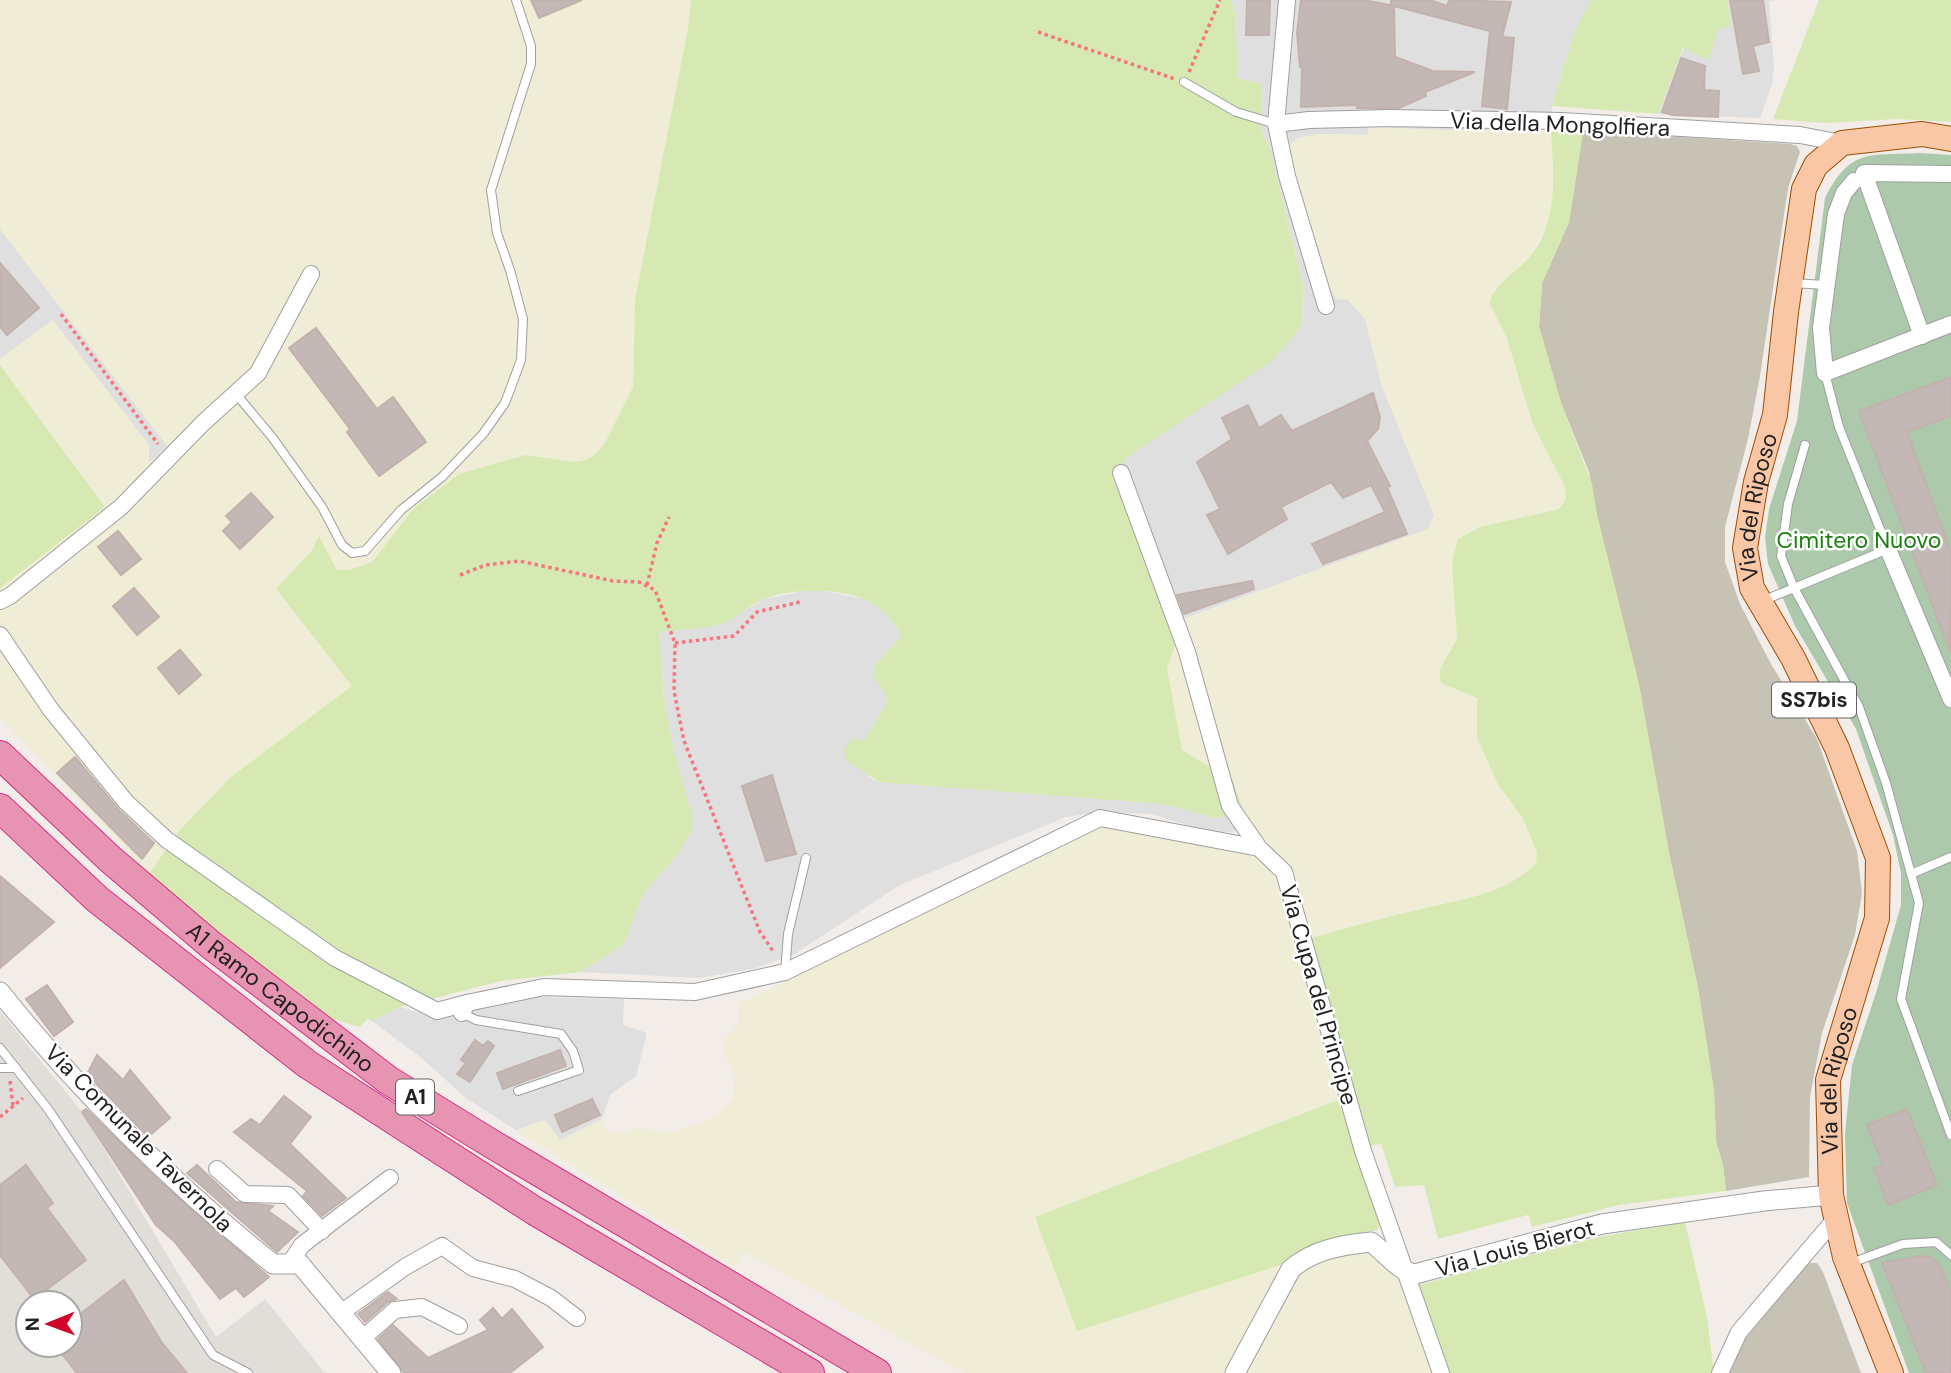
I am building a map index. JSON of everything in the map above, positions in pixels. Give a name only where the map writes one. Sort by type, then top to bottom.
[{"type":"highway","name":"A1 Ramo Capodichino","points":[[0,755],[110,859],[211,946],[388,1080],[877,1373]]},
{"type":"highway","name":"A1 Ramo Capodichino","points":[[0,808],[97,899],[307,1064],[535,1211],[810,1373]]},
{"type":"main road","points":[[1842,143],[1922,134],[1951,139]]},
{"type":"main road","name":"Via del Riposo","points":[[1842,143],[1816,165],[1804,189],[1775,415],[1756,482],[1745,548],[1752,588],[1793,658],[1837,748],[1878,858],[1877,918],[1828,1080],[1834,1206],[1848,1264],[1891,1373]]},
{"type":"street","points":[[1287,0],[1276,124],[1287,176],[1326,306]]},
{"type":"street","name":"Via della Mongolfiera","points":[[1276,124],[1309,120],[1390,118],[1561,121],[1800,135],[1842,143]]},
{"type":"street","points":[[1951,174],[1859,177],[1844,193],[1836,214],[1825,285],[1821,328],[1825,373],[1951,324]]},
{"type":"street","points":[[1859,177],[1922,336]]},
{"type":"street","points":[[0,601],[10,596],[121,507],[203,423],[258,373],[311,274]]},
{"type":"street","name":"Via Cupa del Principe","points":[[1121,473],[1187,652],[1230,806],[1259,848],[1284,872],[1363,1151],[1441,1373]]},
{"type":"street","points":[[1888,550],[1951,699]]},
{"type":"street","points":[[0,635],[51,710],[76,741],[126,802],[167,840],[335,958],[437,1011],[465,1008],[544,987],[695,992],[785,972],[1100,818],[1259,848]]},
{"type":"street","name":"Via Comunale Tavernola","points":[[0,992],[79,1086],[204,1206],[274,1264],[300,1264],[391,1373]]},
{"type":"street","name":"Via Comunale Tavernola","points":[[217,1169],[245,1194],[288,1195],[322,1231]]},
{"type":"street","points":[[290,1263],[302,1245],[390,1178]]},
{"type":"street","name":"Via Louis Bierot","points":[[1235,1373],[1291,1269],[1305,1257],[1344,1245],[1370,1242],[1385,1252],[1405,1272],[1415,1274],[1602,1224],[1764,1201],[1834,1206]]},
{"type":"street","points":[[1720,1373],[1740,1332],[1834,1206]]},
{"type":"street","points":[[342,1312],[405,1267],[442,1247],[473,1268],[514,1279],[551,1298],[577,1318]]},
{"type":"street","points":[[363,1338],[395,1310],[422,1307],[459,1326]]},
{"type":"lane","points":[[236,394],[272,437],[315,497],[342,545],[352,553],[369,547],[401,510],[442,477],[483,434],[505,403],[521,360],[523,319],[497,233],[491,190],[531,64],[531,46],[516,0]]},
{"type":"lane","points":[[1184,82],[1236,111],[1276,124]]},
{"type":"lane","points":[[1790,283],[1825,285]]},
{"type":"lane","points":[[1760,602],[1888,550],[1839,427],[1825,373]]},
{"type":"lane","points":[[1805,445],[1788,504],[1781,556],[1794,588],[1859,707],[1886,782],[1919,903],[1901,999],[1951,1135]]},
{"type":"lane","points":[[1911,874],[1951,857]]},
{"type":"lane","points":[[785,972],[788,934],[806,858]]},
{"type":"lane","points":[[465,1008],[476,1020],[561,1034],[573,1051],[579,1070],[518,1091]]},
{"type":"lane","points":[[0,1048],[33,1090],[213,1355],[248,1373]]},
{"type":"lane","points":[[0,1068],[16,1068]]},
{"type":"lane","points":[[1848,1264],[1903,1244],[1936,1242],[1951,1255]]},
{"type":"path","points":[[1038,32],[1184,82],[1220,0]]},
{"type":"path","points":[[61,314],[118,388],[167,460]]},
{"type":"path","points":[[646,586],[657,543],[669,517]]},
{"type":"path","points":[[460,575],[486,565],[519,561],[613,581],[639,582],[654,590],[675,643],[674,691],[684,741],[761,932],[785,972]]},
{"type":"path","points":[[675,643],[734,636],[757,612],[800,602]]},
{"type":"path","points":[[0,1079],[9,1080],[13,1106]]},
{"type":"path","points":[[0,1117],[33,1090]]},
{"type":"shaded area","points":[[0,0],[691,0],[688,28],[635,300],[633,387],[605,443],[587,460],[576,462],[525,455],[413,509],[372,562],[349,570],[337,571],[319,537],[281,597],[353,686],[231,777],[178,832],[149,874],[0,717],[0,588],[105,506],[0,365],[0,359],[53,320],[149,445],[149,463],[168,447],[0,229]]},
{"type":"shaded area","points":[[1231,0],[1591,0],[1574,33],[1552,106],[1551,130],[1369,127],[1368,135],[1319,134],[1348,300],[1365,319],[1382,386],[1434,515],[1428,529],[1169,624],[1112,475],[1127,457],[1302,322],[1303,285],[1270,149],[1261,131],[1262,84],[1238,78],[1235,14]]},
{"type":"shaded area","points":[[1727,0],[1775,0],[1769,2],[1774,67],[1772,84],[1760,118],[1658,114],[1684,48],[1718,29],[1731,26]]},
{"type":"shaded area","points":[[1369,127],[1551,130],[1553,201],[1547,226],[1529,258],[1494,291],[1490,303],[1506,335],[1532,422],[1565,487],[1566,499],[1559,509],[1480,527],[1452,563],[1457,639],[1439,671],[1442,683],[1477,698],[1477,738],[1499,786],[1522,817],[1537,852],[1536,864],[1518,880],[1483,895],[1418,909],[1312,938],[1299,893],[1288,868],[1253,830],[1233,781],[1182,751],[1167,668],[1185,619],[1428,529],[1434,515],[1382,386],[1365,319],[1348,300],[1336,299],[1328,286],[1290,165],[1289,146],[1297,138],[1319,134],[1368,135]]},
{"type":"shaded area","points":[[1583,131],[1790,144],[1797,146],[1800,152],[1788,188],[1748,439],[1725,527],[1725,562],[1740,604],[1771,664],[1817,739],[1857,851],[1862,893],[1855,935],[1822,1033],[1810,1097],[1809,1177],[1726,1191],[1716,1141],[1714,1091],[1698,988],[1669,853],[1639,685],[1589,472],[1561,403],[1539,327],[1542,283],[1569,222]]},
{"type":"shaded area","points":[[0,229],[168,447],[149,464],[52,321],[0,359]]},
{"type":"shaded area","points":[[814,589],[865,599],[877,605],[887,614],[901,636],[876,664],[887,697],[884,708],[864,740],[868,777],[879,782],[1163,804],[1216,818],[1244,812],[1253,830],[1213,833],[1151,814],[1100,812],[1066,817],[900,885],[793,955],[753,969],[699,978],[581,972],[624,944],[643,894],[678,854],[674,753],[664,697],[659,632],[720,625],[764,599]]},
{"type":"shaded area","points":[[1111,824],[1260,857],[1273,869],[1285,887],[1311,984],[1321,1042],[1338,1100],[1035,1217],[1286,1263],[1274,1280],[1225,1373],[964,1373],[745,1252],[735,1267],[516,1130],[545,1120],[560,1140],[602,1119],[609,1135],[641,1128],[667,1133],[703,1123],[722,1111],[734,1096],[735,1077],[722,1043],[738,1024],[738,1002],[785,982],[830,956],[1079,831]]},
{"type":"shaded area","points":[[535,997],[624,999],[623,1025],[647,1033],[636,1076],[610,1095],[602,1119],[560,1141],[545,1120],[516,1130],[466,1098],[419,1056],[372,1021],[400,1007],[440,1018],[479,1007]]},
{"type":"shaded area","points":[[0,1011],[82,1112],[216,1337],[265,1299],[325,1373],[0,1373]]},
{"type":"shaded area","points":[[1358,1251],[1373,1255],[1404,1286],[1446,1373],[1239,1373],[1293,1283],[1306,1267],[1326,1258]]},
{"type":"shaded area","points":[[1808,1263],[1817,1263],[1823,1272],[1861,1373],[1728,1373],[1744,1340]]},
{"type":"green space","points":[[691,0],[1231,0],[1235,14],[1238,78],[1262,84],[1261,131],[1270,149],[1303,285],[1302,322],[1271,362],[1127,457],[1112,475],[1169,624],[1185,619],[1167,668],[1182,750],[1233,781],[1244,812],[1216,818],[1163,804],[879,782],[846,760],[844,749],[852,739],[864,740],[884,708],[887,697],[873,676],[876,664],[901,636],[882,610],[867,600],[822,591],[776,595],[718,625],[659,632],[664,697],[674,753],[693,818],[691,831],[678,854],[643,894],[624,944],[581,972],[501,981],[400,1007],[372,1021],[368,1019],[359,1027],[319,1015],[149,874],[178,832],[231,777],[352,686],[276,589],[312,550],[319,536],[337,570],[349,570],[372,562],[413,509],[459,474],[525,455],[575,462],[587,460],[605,443],[633,387],[635,300],[688,28]]},
{"type":"green space","points":[[1591,0],[1727,0],[1731,26],[1718,29],[1709,60],[1683,48],[1658,114],[1552,106],[1574,33]]},
{"type":"green space","points":[[1819,0],[1951,0],[1951,122],[1897,119],[1826,123],[1773,119]]},
{"type":"green space","points":[[1551,130],[1583,131],[1569,222],[1542,283],[1539,327],[1561,403],[1592,484],[1597,515],[1639,685],[1669,853],[1698,988],[1714,1091],[1716,1141],[1726,1191],[1619,1205],[1532,1227],[1528,1215],[1438,1239],[1424,1185],[1395,1187],[1381,1144],[1367,1146],[1320,983],[1312,938],[1480,895],[1508,883],[1536,864],[1537,852],[1522,817],[1499,786],[1477,738],[1477,698],[1441,683],[1439,671],[1457,639],[1452,563],[1458,539],[1480,527],[1559,509],[1566,499],[1565,487],[1532,422],[1506,335],[1489,303],[1501,284],[1528,259],[1545,229],[1552,197]]},
{"type":"green space","name":"Cimitero Nuovo","points":[[1874,155],[1951,155],[1951,1373],[1909,1373],[1847,1203],[1845,1134],[1852,1065],[1901,905],[1901,873],[1893,835],[1856,729],[1795,626],[1768,564],[1765,537],[1769,509],[1797,421],[1825,198],[1834,182],[1853,162]]},
{"type":"green space","points":[[0,365],[105,507],[0,588]]},
{"type":"green space","points":[[1338,1100],[1380,1222],[1378,1230],[1329,1240],[1307,1249],[1286,1263],[1077,1331],[1035,1217]]},
{"type":"green space","points":[[1685,1222],[1707,1317],[1714,1373],[1446,1373],[1415,1286],[1599,1237]]},
{"type":"building","points":[[531,0],[582,0],[539,18]]},
{"type":"building","points":[[1247,0],[1270,0],[1269,35],[1246,35]]},
{"type":"building","points":[[1301,0],[1364,0],[1394,6],[1395,57],[1433,71],[1475,72],[1425,92],[1426,96],[1399,108],[1357,108],[1357,105],[1301,107],[1302,67],[1297,33]]},
{"type":"building","points":[[1391,0],[1430,0],[1447,6],[1449,0],[1511,2],[1502,37],[1514,38],[1507,109],[1482,106],[1490,31],[1391,5]]},
{"type":"building","points":[[1730,0],[1763,0],[1769,42],[1753,46],[1759,71],[1743,74]]},
{"type":"building","points":[[1681,58],[1705,66],[1704,90],[1719,91],[1718,117],[1662,112]]},
{"type":"building","points":[[0,263],[39,308],[7,335],[0,327]]},
{"type":"building","points":[[316,328],[377,409],[393,397],[426,442],[379,476],[347,432],[350,429],[289,348]]},
{"type":"building","points":[[1951,377],[1951,416],[1907,432],[1951,553],[1950,652],[1859,411]]},
{"type":"building","points":[[1373,393],[1380,417],[1378,429],[1367,441],[1390,486],[1387,487],[1407,534],[1323,564],[1312,544],[1385,512],[1371,485],[1343,498],[1331,482],[1281,507],[1287,519],[1228,554],[1207,515],[1220,509],[1197,462],[1232,439],[1222,418],[1248,405],[1259,428],[1281,415],[1292,431]]},
{"type":"building","points":[[251,493],[273,517],[240,549],[223,531],[232,522],[226,516]]},
{"type":"building","points":[[118,531],[141,559],[121,575],[98,547]]},
{"type":"building","points":[[1252,581],[1254,589],[1184,614],[1177,595]]},
{"type":"building","points":[[134,588],[159,617],[137,635],[113,606]]},
{"type":"building","points":[[180,650],[201,675],[179,694],[158,668]]},
{"type":"building","points":[[75,757],[118,809],[154,843],[142,859],[57,773]]},
{"type":"building","points":[[772,775],[796,854],[766,861],[742,786]]},
{"type":"building","points":[[0,876],[54,922],[0,968]]},
{"type":"building","points":[[47,985],[73,1022],[54,1036],[26,999]]},
{"type":"building","points":[[475,1040],[483,1046],[488,1041],[494,1046],[470,1082],[457,1074],[466,1063],[461,1060]]},
{"type":"building","points":[[560,1050],[566,1066],[503,1089],[497,1073]]},
{"type":"building","points":[[97,1055],[123,1080],[130,1070],[170,1118],[148,1137],[87,1074]]},
{"type":"building","points":[[284,1096],[311,1117],[290,1144],[346,1198],[322,1216],[303,1196],[307,1191],[234,1132],[251,1119],[260,1125]]},
{"type":"building","points":[[592,1099],[600,1115],[562,1132],[555,1115]]},
{"type":"building","points":[[86,1109],[156,1178],[269,1277],[244,1297],[236,1288],[220,1299],[174,1241],[156,1225],[82,1112]]},
{"type":"building","points":[[1907,1109],[1937,1185],[1888,1205],[1874,1168],[1883,1165],[1867,1125]]},
{"type":"building","points":[[26,1165],[53,1203],[47,1208],[86,1260],[47,1289],[26,1289],[0,1255],[0,1185]]},
{"type":"building","points":[[197,1165],[236,1202],[273,1206],[268,1211],[298,1232],[277,1252],[187,1173]]},
{"type":"building","points":[[1920,1256],[1931,1257],[1941,1267],[1951,1293],[1951,1373],[1926,1373],[1882,1263]]},
{"type":"building","points":[[124,1280],[162,1343],[187,1373],[77,1373],[66,1359],[84,1359],[84,1311]]},
{"type":"building","points":[[388,1292],[397,1299],[388,1302],[365,1322],[358,1314]]},
{"type":"building","points":[[493,1308],[502,1319],[512,1309],[543,1347],[510,1373],[404,1373],[378,1339],[393,1325],[428,1358],[488,1330],[480,1320]]}]
